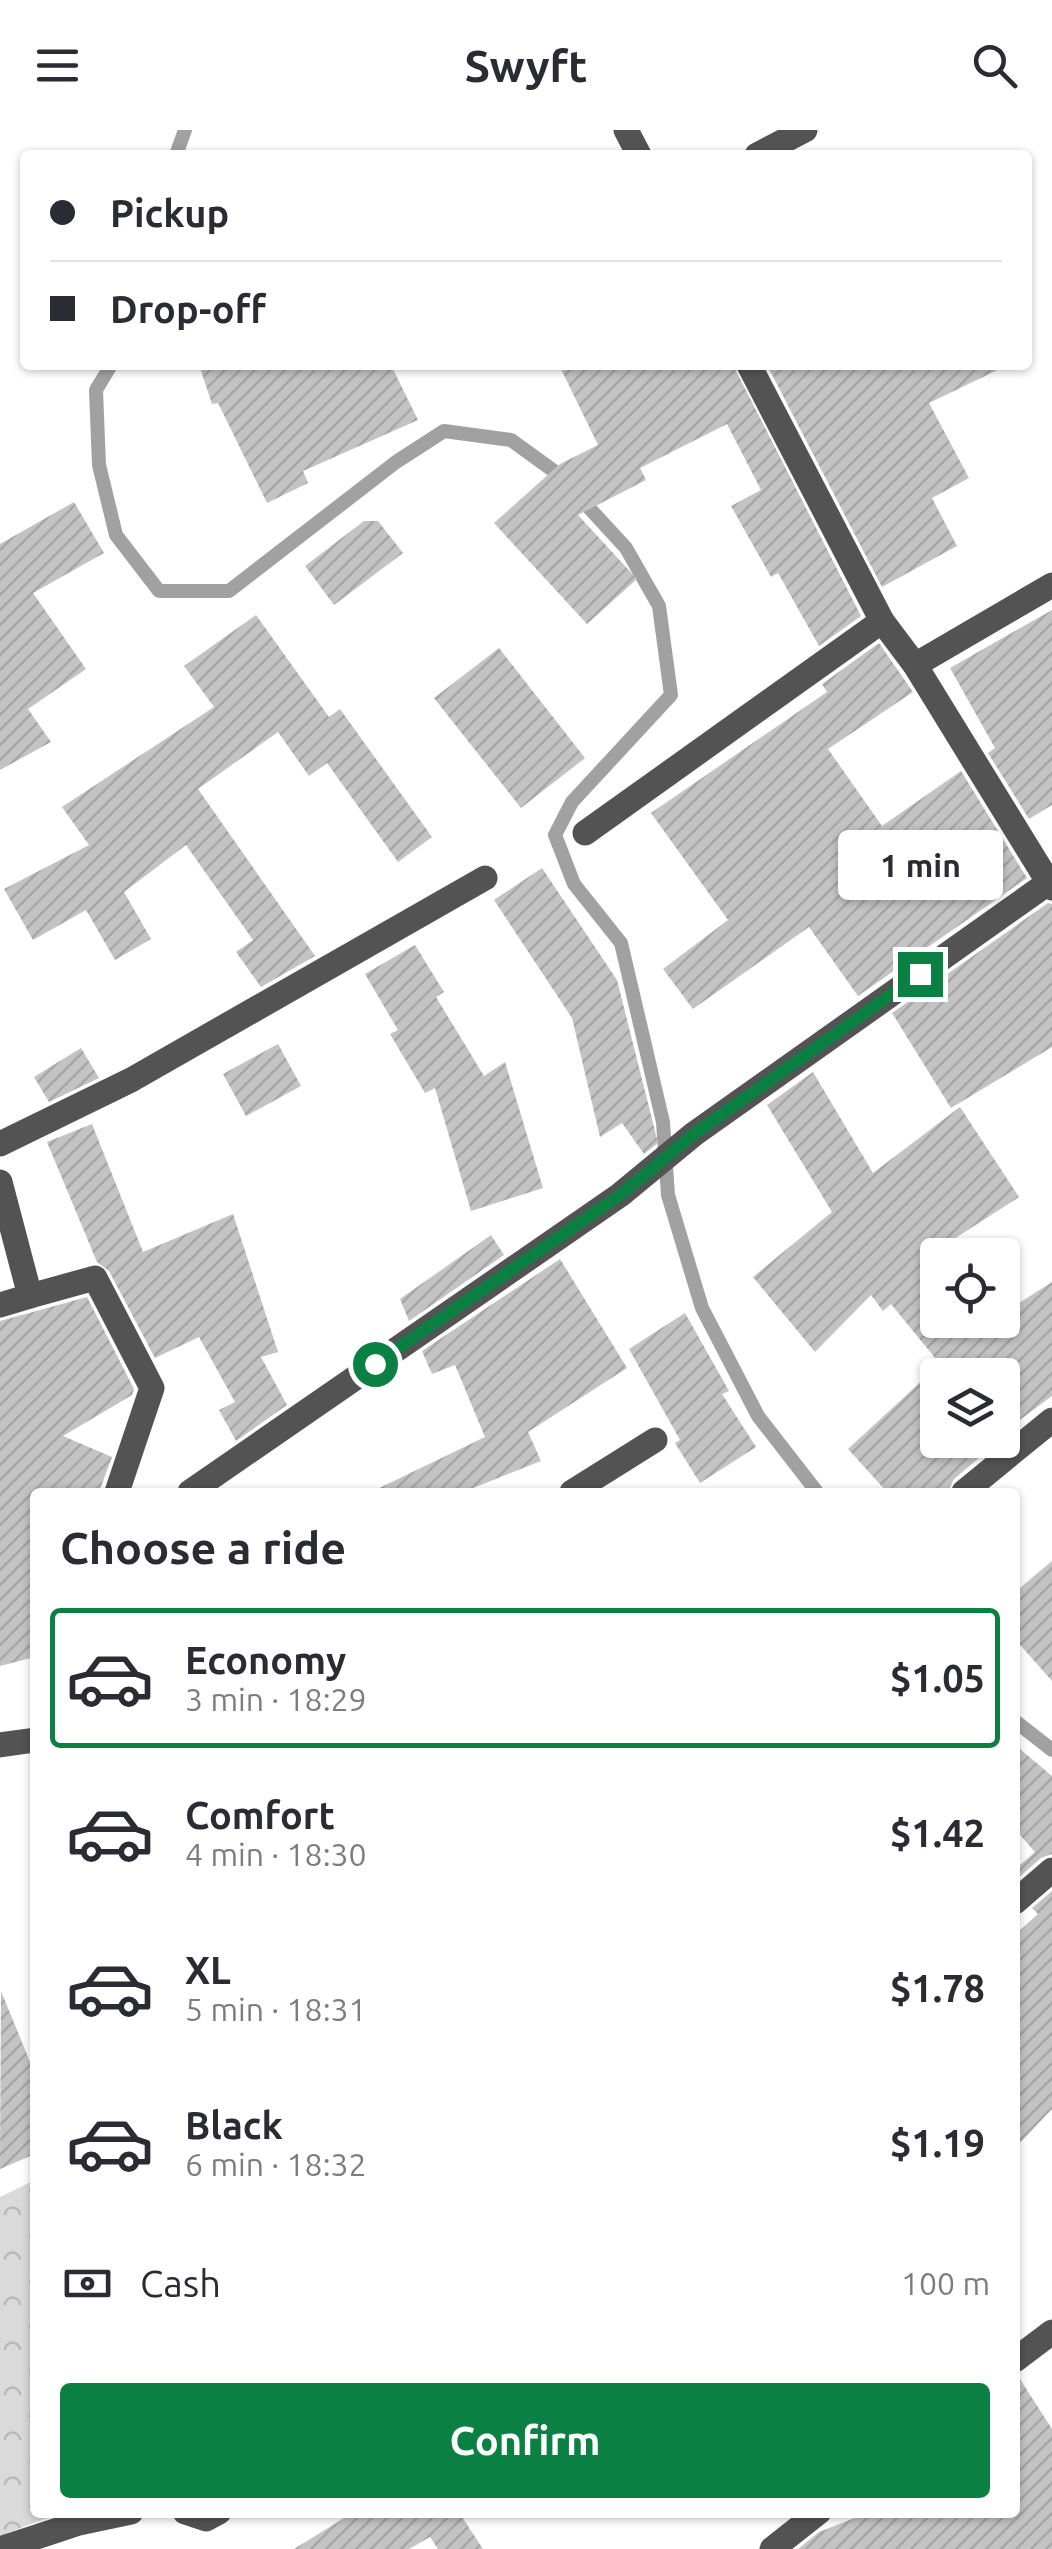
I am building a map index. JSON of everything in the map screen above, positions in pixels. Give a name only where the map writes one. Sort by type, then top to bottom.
[{"type":"street","points":[[766,150],[805,130]]},
{"type":"street","points":[[196,1488],[620,1195],[694,1134],[1050,885],[915,665],[882,621],[752,370]]},
{"type":"street","points":[[915,665],[1052,586]]},
{"type":"street","points":[[585,833],[882,621]]},
{"type":"street","points":[[0,1144],[131,1080],[485,878]]},
{"type":"street","points":[[0,1182],[30,1296]]},
{"type":"street","points":[[0,1306],[94,1278],[152,1388],[118,1488]]},
{"type":"street","points":[[969,1488],[1052,1420]]},
{"type":"street","points":[[578,1488],[656,1440]]},
{"type":"street","points":[[0,1744],[30,1741]]},
{"type":"street","points":[[1020,1898],[1052,1870]]},
{"type":"street","points":[[1020,2356],[1052,2332]]},
{"type":"street","points":[[0,2549],[106,2518]]},
{"type":"street","points":[[772,2549],[811,2518]]},
{"type":"green space","points":[[30,2182],[30,2518],[47,2518],[0,2536],[0,2197]]},
{"type":"building","points":[[201,370],[393,370],[418,420],[303,471],[308,483],[267,503],[218,403],[212,404]]},
{"type":"building","points":[[561,370],[736,370],[861,616],[819,646],[778,573],[771,577],[731,506],[761,490],[727,424],[640,468],[646,480],[578,515],[637,579],[587,624],[494,523],[560,464],[598,445]]},
{"type":"building","points":[[770,370],[998,370],[929,403],[969,478],[932,498],[957,546],[882,587]]},
{"type":"building","points":[[74,502],[104,553],[33,593],[86,669],[28,709],[51,742],[0,770],[0,544]]},
{"type":"building","points":[[364,521],[378,521],[403,553],[334,605],[305,566]]},
{"type":"building","points":[[1052,610],[1052,805],[1029,819],[988,753],[995,748],[950,668]]},
{"type":"building","points":[[256,615],[329,717],[340,709],[432,837],[398,862],[327,763],[309,776],[278,732],[198,789],[315,956],[261,987],[236,952],[253,940],[186,845],[124,892],[151,939],[115,960],[86,910],[33,940],[4,889],[89,845],[62,807],[214,707],[184,666]]},
{"type":"building","points":[[879,643],[913,692],[828,749],[882,826],[961,771],[1027,878],[858,996],[809,927],[693,1009],[663,969],[728,920],[651,813],[827,692],[822,684]]},
{"type":"building","points":[[499,648],[585,758],[521,808],[434,698]]},
{"type":"building","points":[[542,868],[617,980],[658,1143],[644,1154],[622,1123],[600,1137],[572,1018],[494,900]]},
{"type":"building","points":[[1048,903],[1052,904],[1052,1047],[951,1108],[892,1013]]},
{"type":"building","points":[[415,945],[444,992],[436,997],[484,1076],[505,1062],[543,1188],[471,1211],[435,1088],[425,1093],[390,1034],[398,1030],[365,974]]},
{"type":"building","points":[[278,1044],[301,1086],[246,1116],[223,1074]]},
{"type":"building","points":[[81,1048],[99,1078],[49,1102],[34,1077]]},
{"type":"building","points":[[813,1072],[873,1173],[960,1107],[1019,1197],[955,1238],[920,1238],[920,1338],[1020,1338],[1020,1302],[1052,1282],[1052,1396],[1020,1420],[1020,1358],[935,1358],[891,1304],[883,1311],[871,1295],[815,1352],[753,1277],[832,1212],[767,1105]]},
{"type":"building","points":[[92,1124],[143,1252],[233,1214],[278,1352],[261,1357],[287,1405],[236,1441],[219,1410],[235,1402],[199,1337],[155,1358],[109,1271],[97,1262],[47,1142]]},
{"type":"building","points":[[491,1235],[504,1255],[409,1321],[400,1299]]},
{"type":"building","points":[[560,1259],[627,1368],[528,1432],[541,1461],[473,1488],[379,1488],[485,1437],[455,1365],[432,1374],[422,1351]]},
{"type":"building","points":[[87,1297],[134,1389],[132,1395],[63,1436],[112,1457],[100,1488],[30,1488],[30,1658],[0,1666],[0,1321]]},
{"type":"building","points":[[685,1313],[729,1391],[722,1394],[756,1447],[700,1483],[675,1443],[680,1440],[629,1349]]},
{"type":"building","points":[[920,1382],[920,1458],[979,1458],[954,1479],[950,1488],[883,1488],[848,1449]]},
{"type":"building","points":[[1052,1561],[1052,1681],[1020,1645],[1020,1588]]},
{"type":"building","points":[[1020,1749],[1052,1776],[1052,1854],[1041,1858],[1020,1877],[1020,1865],[1035,1852],[1020,1835]]},
{"type":"building","points":[[1052,1891],[1052,2109],[1020,2143],[1020,1930],[1038,1914],[1032,1908]]},
{"type":"building","points":[[1,1991],[30,2062],[30,2156],[0,2169]]},
{"type":"building","points":[[1020,2379],[1052,2429],[1052,2549],[798,2549],[819,2532],[855,2518],[1020,2518]]},
{"type":"building","points":[[344,2518],[463,2518],[483,2549],[438,2549],[430,2537],[409,2549],[294,2549]]},
{"type":"waterway","points":[[178,150],[185,130]]},
{"type":"waterway","points":[[108,370],[96,390],[99,465],[116,535],[159,591],[229,591],[396,462],[444,431],[511,440],[558,474],[626,548],[659,606],[671,695],[572,802],[555,835],[574,884],[621,943],[663,1122],[668,1195],[702,1308],[758,1416],[814,1488]]},
{"type":"waterway","points":[[1020,1725],[1052,1750]]},
{"type":"route","points":[[375,1364],[620,1195],[694,1134],[920,974]]}]
